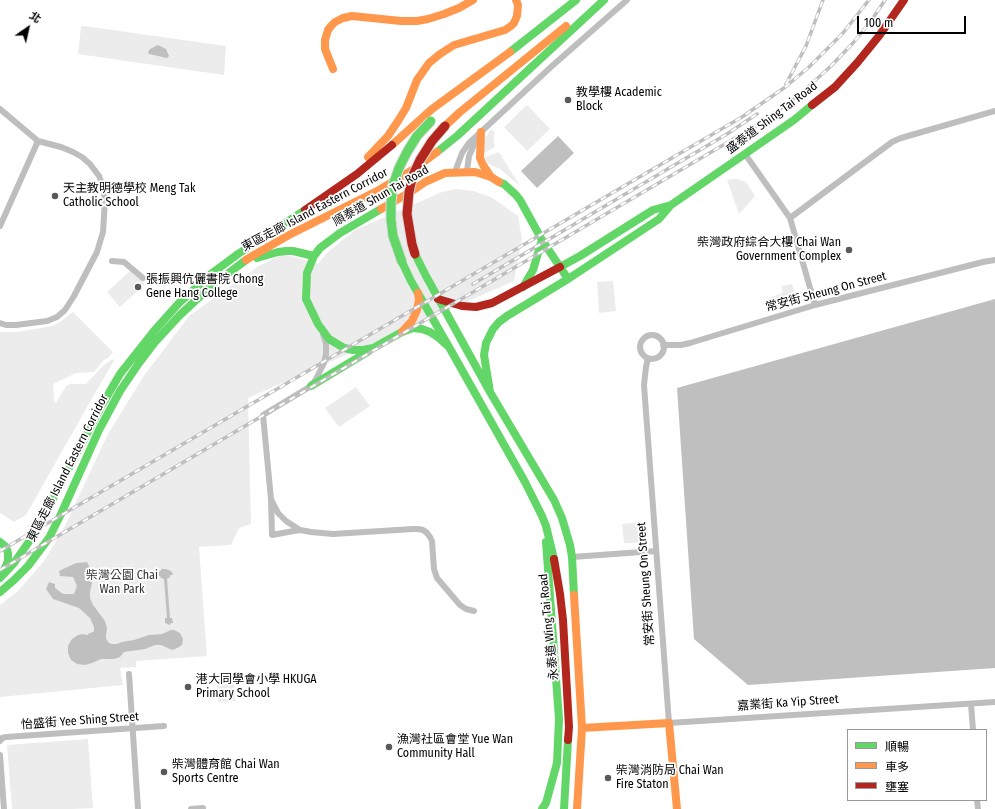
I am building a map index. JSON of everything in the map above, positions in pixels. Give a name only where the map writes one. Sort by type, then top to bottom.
[{"type":"main road","points":[[333,70],[324,49],[328,30],[334,22],[347,16],[396,21],[417,21],[444,14],[459,8],[472,0]]},
{"type":"main road","points":[[334,189],[388,136],[406,108],[417,80],[429,63],[440,54],[454,46],[508,28],[514,24],[518,16],[518,6],[516,0]]},
{"type":"main road","name":"東區走廊 Island Eastern Corridor","points":[[0,577],[14,563],[35,533],[102,405],[127,364],[154,331],[184,299],[221,266],[302,212],[374,160],[432,109],[506,55],[576,0]]},
{"type":"main road","name":"永泰道 Wing Tai Road","points":[[578,809],[582,728],[572,557],[565,528],[558,509],[490,392],[426,276],[415,254],[409,234],[407,219],[410,186],[413,175],[420,160],[432,141],[466,107],[600,0]]},
{"type":"main road","name":"東區走廊 Island Eastern Corridor","points":[[0,592],[18,577],[28,566],[48,538],[61,514],[92,444],[120,392],[155,342],[179,316],[199,297],[233,270],[273,243],[379,190],[429,158],[457,136],[604,0]]},
{"type":"main road","name":"盛泰道 Shing Tai Road","points":[[490,392],[484,364],[484,355],[486,344],[493,329],[499,322],[659,219],[671,205],[794,120],[834,86],[857,63],[875,41],[904,0]]},
{"type":"main road","name":"永泰道 Wing Tai Road","points":[[506,55],[431,121],[418,136],[407,152],[393,185],[391,220],[393,236],[402,262],[411,281],[450,347],[525,482],[546,526],[554,559],[563,620],[569,727],[564,809]]},
{"type":"main road","points":[[481,132],[480,158],[491,177]]},
{"type":"main road","name":"順泰道 Shun Tai Road","points":[[373,348],[353,350],[344,348],[329,339],[323,332],[306,299],[307,273],[314,256],[320,248],[340,233],[412,191],[424,182],[445,173],[467,171],[475,172],[491,177],[504,184],[517,196],[542,240],[568,279]]},
{"type":"main road","name":"盛泰道 Shing Tai Road","points":[[438,299],[462,306],[476,307],[492,303],[560,267],[653,210],[671,205]]},
{"type":"main road","points":[[523,287],[533,270],[542,240]]},
{"type":"main road","points":[[233,270],[252,260],[278,252],[293,251],[314,256]]},
{"type":"main road","points":[[402,332],[412,321],[417,310],[419,300],[418,292]]},
{"type":"main road","points":[[310,386],[373,348],[402,332],[413,328],[430,332],[450,347]]},
{"type":"main road","points":[[545,807],[557,763],[559,719],[547,559],[546,526]]},
{"type":"main road","points":[[0,542],[6,547],[9,557],[0,577]]},
{"type":"main road","name":"嘉業街 Ka Yip Street","points":[[582,728],[669,723]]},
{"type":"main road","name":"常安街 Sheung On Street","points":[[669,723],[677,809]]},
{"type":"street","points":[[455,172],[462,153],[469,143],[552,66],[627,0]]},
{"type":"street","points":[[0,109],[38,141],[61,147],[82,156],[97,172],[103,186],[105,200],[103,232],[97,252],[69,306],[61,314],[42,322],[16,325],[0,324]]},
{"type":"street","points":[[790,218],[892,142],[907,136],[995,111]]},
{"type":"street","points":[[467,171],[470,156],[481,132]]},
{"type":"street","points":[[0,226],[38,141]]},
{"type":"street","points":[[745,154],[790,218],[815,305]]},
{"type":"street","name":"常安街 Sheung On Street","points":[[663,345],[681,345],[690,343],[815,305],[995,260]]},
{"type":"street","points":[[112,261],[124,262],[143,278]]},
{"type":"street","points":[[323,332],[326,354],[324,363],[316,379],[310,386],[263,415],[271,499],[272,535],[300,530],[322,534],[334,534],[418,529],[427,533],[432,541],[434,569],[437,578],[460,605],[466,609],[474,611]]},
{"type":"street","points":[[649,335],[656,336],[660,338],[663,345],[662,353],[659,356],[648,358],[640,349],[641,342],[649,335]]},
{"type":"street","name":"常安街 Sheung On Street","points":[[648,358],[644,385],[669,723]]},
{"type":"street","points":[[271,499],[278,513],[286,521],[300,530]]},
{"type":"street","points":[[281,533],[288,529],[286,521]]},
{"type":"street","points":[[572,557],[656,551]]},
{"type":"street","points":[[129,674],[138,809]]},
{"type":"street","name":"嘉業街 Ka Yip Street","points":[[669,723],[995,702]]},
{"type":"street","points":[[971,704],[972,729]]},
{"type":"street","name":"怡盛街 Yee Shing Street","points":[[0,741],[6,737],[164,726]]},
{"type":"street","points":[[0,755],[4,809]]},
{"type":"street","points":[[191,809],[203,809]]},
{"type":"green space","points":[[84,26],[226,46],[224,75],[78,54],[81,27]]},
{"type":"green space","points":[[527,105],[550,129],[527,151],[504,127]]},
{"type":"green space","points":[[491,129],[494,131],[495,147],[484,153],[484,140]]},
{"type":"green space","points":[[499,152],[520,186],[500,169],[487,163],[485,157]]},
{"type":"green space","points":[[738,179],[746,182],[755,196],[739,214],[727,180]]},
{"type":"green space","name":"柴灣公園 Chai Wan Park","points":[[456,189],[473,191],[491,197],[518,216],[522,239],[514,281],[248,398],[251,524],[239,528],[231,545],[199,547],[207,656],[136,661],[136,667],[120,668],[123,685],[0,697],[0,605],[18,591],[44,561],[65,526],[108,434],[143,377],[190,315],[259,266],[283,254],[318,264],[327,253],[355,230],[442,192]]},
{"type":"green space","points":[[131,270],[145,284],[120,307],[107,292]]},
{"type":"green space","points":[[613,281],[616,311],[599,313],[597,282]]},
{"type":"green space","points":[[792,284],[795,293],[791,300],[786,305],[772,309],[768,298],[783,293],[781,286]]},
{"type":"green space","points":[[73,312],[113,352],[94,372],[76,373],[53,384],[54,401],[56,403],[66,386],[70,384],[86,384],[104,365],[112,359],[114,361],[26,515],[14,522],[0,513],[0,332],[17,332],[52,326]]},
{"type":"green space","points":[[356,387],[370,406],[339,427],[325,408]]},
{"type":"green space","points":[[645,522],[645,532],[642,540],[635,543],[624,543],[622,524]]},
{"type":"green space","points":[[233,674],[235,701],[218,702],[216,675]]},
{"type":"green space","points":[[88,739],[93,808],[12,809],[7,745]]},
{"type":"shaded area","points":[[158,45],[166,49],[169,56],[167,58],[149,54],[148,52],[150,49]]},
{"type":"shaded area","points":[[558,136],[574,153],[537,188],[521,171]]},
{"type":"shaded area","points":[[995,299],[995,668],[748,685],[694,639],[677,388]]},
{"type":"shaded area","points":[[87,562],[93,578],[90,598],[93,605],[105,621],[107,628],[106,639],[109,643],[117,644],[174,630],[180,633],[183,639],[182,645],[173,650],[161,645],[155,645],[145,649],[124,652],[120,657],[114,659],[101,659],[85,665],[77,664],[71,660],[68,653],[68,646],[72,639],[82,634],[88,635],[94,631],[94,627],[90,618],[79,608],[53,599],[46,589],[49,582],[55,584],[55,588],[63,594],[74,594],[77,586],[73,577],[60,576],[59,571],[76,563]]},
{"type":"shaded area","points":[[162,569],[169,570],[173,575],[170,575],[167,579],[170,618],[172,618],[173,623],[170,625],[165,623],[165,618],[167,618],[164,579],[158,576]]},
{"type":"railway","points":[[786,84],[806,46],[823,0]]},
{"type":"railway","points":[[0,551],[742,117],[784,88],[809,67],[843,33],[869,0]]},
{"type":"railway","points":[[0,570],[759,124],[798,96],[831,66],[853,43],[871,21],[885,0]]},
{"type":"railway","points":[[473,284],[727,134],[757,114]]},
{"type":"traffic: fast","points":[[510,52],[576,0]]},
{"type":"traffic: fast","points":[[437,152],[457,136],[604,0]]},
{"type":"traffic: fast","points":[[499,182],[504,184],[520,200],[542,240],[568,279],[659,219],[671,205],[794,120],[812,105]]},
{"type":"traffic: fast","points":[[402,262],[393,236],[391,220],[393,185],[407,152],[417,136],[431,121]]},
{"type":"traffic: fast","points":[[560,267],[653,210],[671,205]]},
{"type":"traffic: fast","points":[[381,209],[340,233],[320,248],[314,256],[307,273],[306,299],[318,324],[329,339],[344,348],[353,350],[373,348],[402,332]]},
{"type":"traffic: fast","points":[[0,578],[14,563],[35,533],[102,405],[120,374],[154,331],[179,303],[211,274],[238,254],[305,210]]},
{"type":"traffic: fast","points":[[523,287],[533,270],[542,240]]},
{"type":"traffic: fast","points":[[257,258],[286,251],[293,251],[314,256]]},
{"type":"traffic: fast","points":[[415,254],[490,392]]},
{"type":"traffic: fast","points":[[0,592],[28,566],[49,538],[99,430],[120,391],[139,363],[155,342],[179,316],[210,287],[246,260]]},
{"type":"traffic: fast","points":[[402,262],[411,281],[449,347]]},
{"type":"traffic: fast","points":[[568,279],[499,322],[493,329],[486,343],[484,355],[490,392],[554,500],[562,518],[572,557],[574,595]]},
{"type":"traffic: fast","points":[[402,332],[413,328],[422,329],[430,332],[449,347],[525,482],[542,516],[554,559]]},
{"type":"traffic: fast","points":[[311,386],[369,351]]},
{"type":"traffic: fast","points":[[0,542],[6,547],[8,553],[8,561],[4,570]]},
{"type":"traffic: fast","points":[[542,809],[546,803],[557,763],[559,719],[546,542]]},
{"type":"traffic: fast","points":[[564,809],[568,740]]},
{"type":"traffic: slow","points":[[333,69],[325,49],[325,40],[331,26],[343,18],[352,16],[401,21],[417,21],[444,14],[473,0]]},
{"type":"traffic: slow","points":[[368,157],[388,136],[398,121],[406,108],[417,80],[429,63],[454,45],[505,30],[511,26],[517,16],[518,5],[516,0]]},
{"type":"traffic: slow","points":[[445,126],[460,112],[566,26]]},
{"type":"traffic: slow","points":[[392,145],[432,109],[510,52]]},
{"type":"traffic: slow","points":[[481,132],[480,158],[491,177]]},
{"type":"traffic: slow","points":[[246,260],[289,235],[379,190],[414,169],[437,152]]},
{"type":"traffic: slow","points":[[381,209],[425,182],[445,173],[475,172],[491,177],[499,182]]},
{"type":"traffic: slow","points":[[402,332],[412,321],[417,310],[419,300],[418,293]]},
{"type":"traffic: slow","points":[[574,595],[582,728],[577,809]]},
{"type":"traffic: slow","points":[[582,728],[669,723],[677,809]]},
{"type":"traffic: jam","points":[[812,105],[835,87],[857,63],[879,36],[904,0]]},
{"type":"traffic: jam","points":[[415,254],[407,214],[409,192],[413,175],[420,160],[432,141],[445,126]]},
{"type":"traffic: jam","points":[[305,210],[357,174],[392,145]]},
{"type":"traffic: jam","points":[[438,299],[462,306],[476,307],[492,303],[560,267]]},
{"type":"traffic: jam","points":[[554,559],[563,620],[569,727],[568,740]]},
{"type":"place","name":"教學樓 Academic Block","points":[[568,100]]},
{"type":"place","name":"天主教明德學校 Meng Tak Catholic School","points":[[55,196]]},
{"type":"place","name":"柴灣政府綜合大樓 Chai Wan Government Complex","points":[[849,250]]},
{"type":"place","name":"張振興伉儷書院 Chong Gene Hang College","points":[[138,287]]},
{"type":"place","name":"港大同學會小學 HKUGA Primary School","points":[[188,687]]},
{"type":"place","name":"漁灣社區會堂 Yue Wan Community Hall","points":[[389,747]]},
{"type":"place","name":"柴灣體育館 Chai Wan Sports Centre","points":[[164,772]]},
{"type":"place","name":"柴灣消防局 Chai Wan Fire Staton","points":[[608,778]]}]
